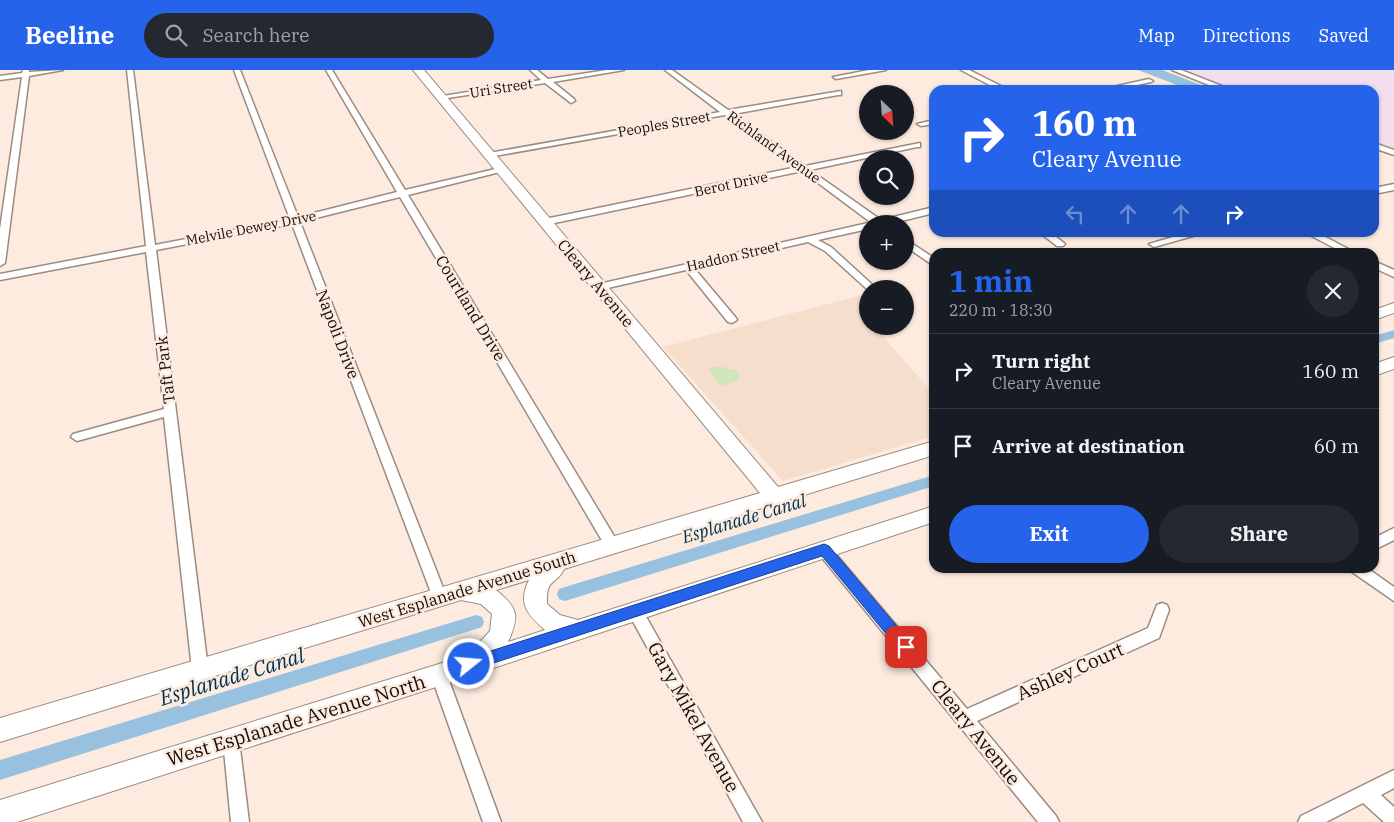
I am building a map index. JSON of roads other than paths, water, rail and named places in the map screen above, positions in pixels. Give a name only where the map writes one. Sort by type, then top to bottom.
[{"type":"main road","name":"Cleary Avenue","points":[[418,70],[774,496]]},
{"type":"main road","points":[[1379,312],[1394,308]]},
{"type":"main road","points":[[1379,368],[1394,363]]},
{"type":"main road","name":"West Esplanade Avenue South","points":[[0,730],[929,450]]},
{"type":"main road","name":"West Esplanade Avenue North","points":[[0,814],[439,675],[929,516]]},
{"type":"main road","points":[[562,560],[538,580],[535,587],[536,608],[554,624],[578,630]]},
{"type":"main road","points":[[449,595],[486,595],[504,610],[503,628],[498,642],[469,664]]},
{"type":"street","points":[[0,78],[25,72],[60,70]]},
{"type":"street","name":"Taft Park","points":[[130,70],[200,669]]},
{"type":"street","name":"Napoli Drive","points":[[237,70],[294,220],[449,595]]},
{"type":"street","name":"Courtland Drive","points":[[329,70],[612,546]]},
{"type":"street","points":[[533,70],[571,101]]},
{"type":"street","name":"Uri Street","points":[[441,97],[621,70]]},
{"type":"street","name":"Richland Avenue","points":[[668,70],[867,215]]},
{"type":"street","points":[[836,77],[883,70]]},
{"type":"street","points":[[964,70],[996,85]]},
{"type":"street","points":[[1175,70],[1215,85]]},
{"type":"street","points":[[0,263],[25,72]]},
{"type":"street","points":[[1129,85],[1149,81]]},
{"type":"street","name":"Peoples Street","points":[[489,155],[838,93]]},
{"type":"street","points":[[921,124],[929,123]]},
{"type":"street","name":"Berot Drive","points":[[545,222],[917,145]]},
{"type":"street","points":[[1379,147],[1394,153]]},
{"type":"street","name":"Melvile Dewey Drive","points":[[0,276],[294,220],[501,169]]},
{"type":"street","points":[[1379,191],[1394,187]]},
{"type":"street","points":[[914,215],[929,211]]},
{"type":"street","name":"Haddon Street","points":[[599,287],[859,228]]},
{"type":"street","points":[[1050,237],[1060,244]]},
{"type":"street","points":[[1154,244],[1183,237]]},
{"type":"street","points":[[1318,237],[1341,248]]},
{"type":"street","points":[[809,239],[828,250],[862,280]]},
{"type":"street","points":[[914,249],[929,259]]},
{"type":"street","points":[[1379,266],[1394,274]]},
{"type":"street","points":[[688,267],[732,320]]},
{"type":"street","points":[[77,436],[170,411]]},
{"type":"street","points":[[1379,542],[1394,534]]},
{"type":"street","name":"Cleary Avenue","points":[[824,550],[1050,822]]},
{"type":"street","points":[[1364,573],[1394,595]]},
{"type":"street","name":"Ashley Court","points":[[964,718],[1154,633],[1162,610]]},
{"type":"street","name":"Gary Mikel Avenue","points":[[634,611],[753,822]]},
{"type":"street","points":[[439,675],[492,822]]},
{"type":"street","points":[[231,740],[240,822]]},
{"type":"street","points":[[1307,822],[1394,778]]},
{"type":"street","points":[[1365,793],[1394,819]]},
{"type":"water","points":[[1138,70],[1162,70],[1201,85],[1177,85]]},
{"type":"waterway","name":"Esplanade Canal","points":[[1379,338],[1394,334]]},
{"type":"waterway","name":"Esplanade Canal","points":[[565,594],[929,482]]},
{"type":"waterway","name":"Esplanade Canal","points":[[0,770],[476,622]]}]
